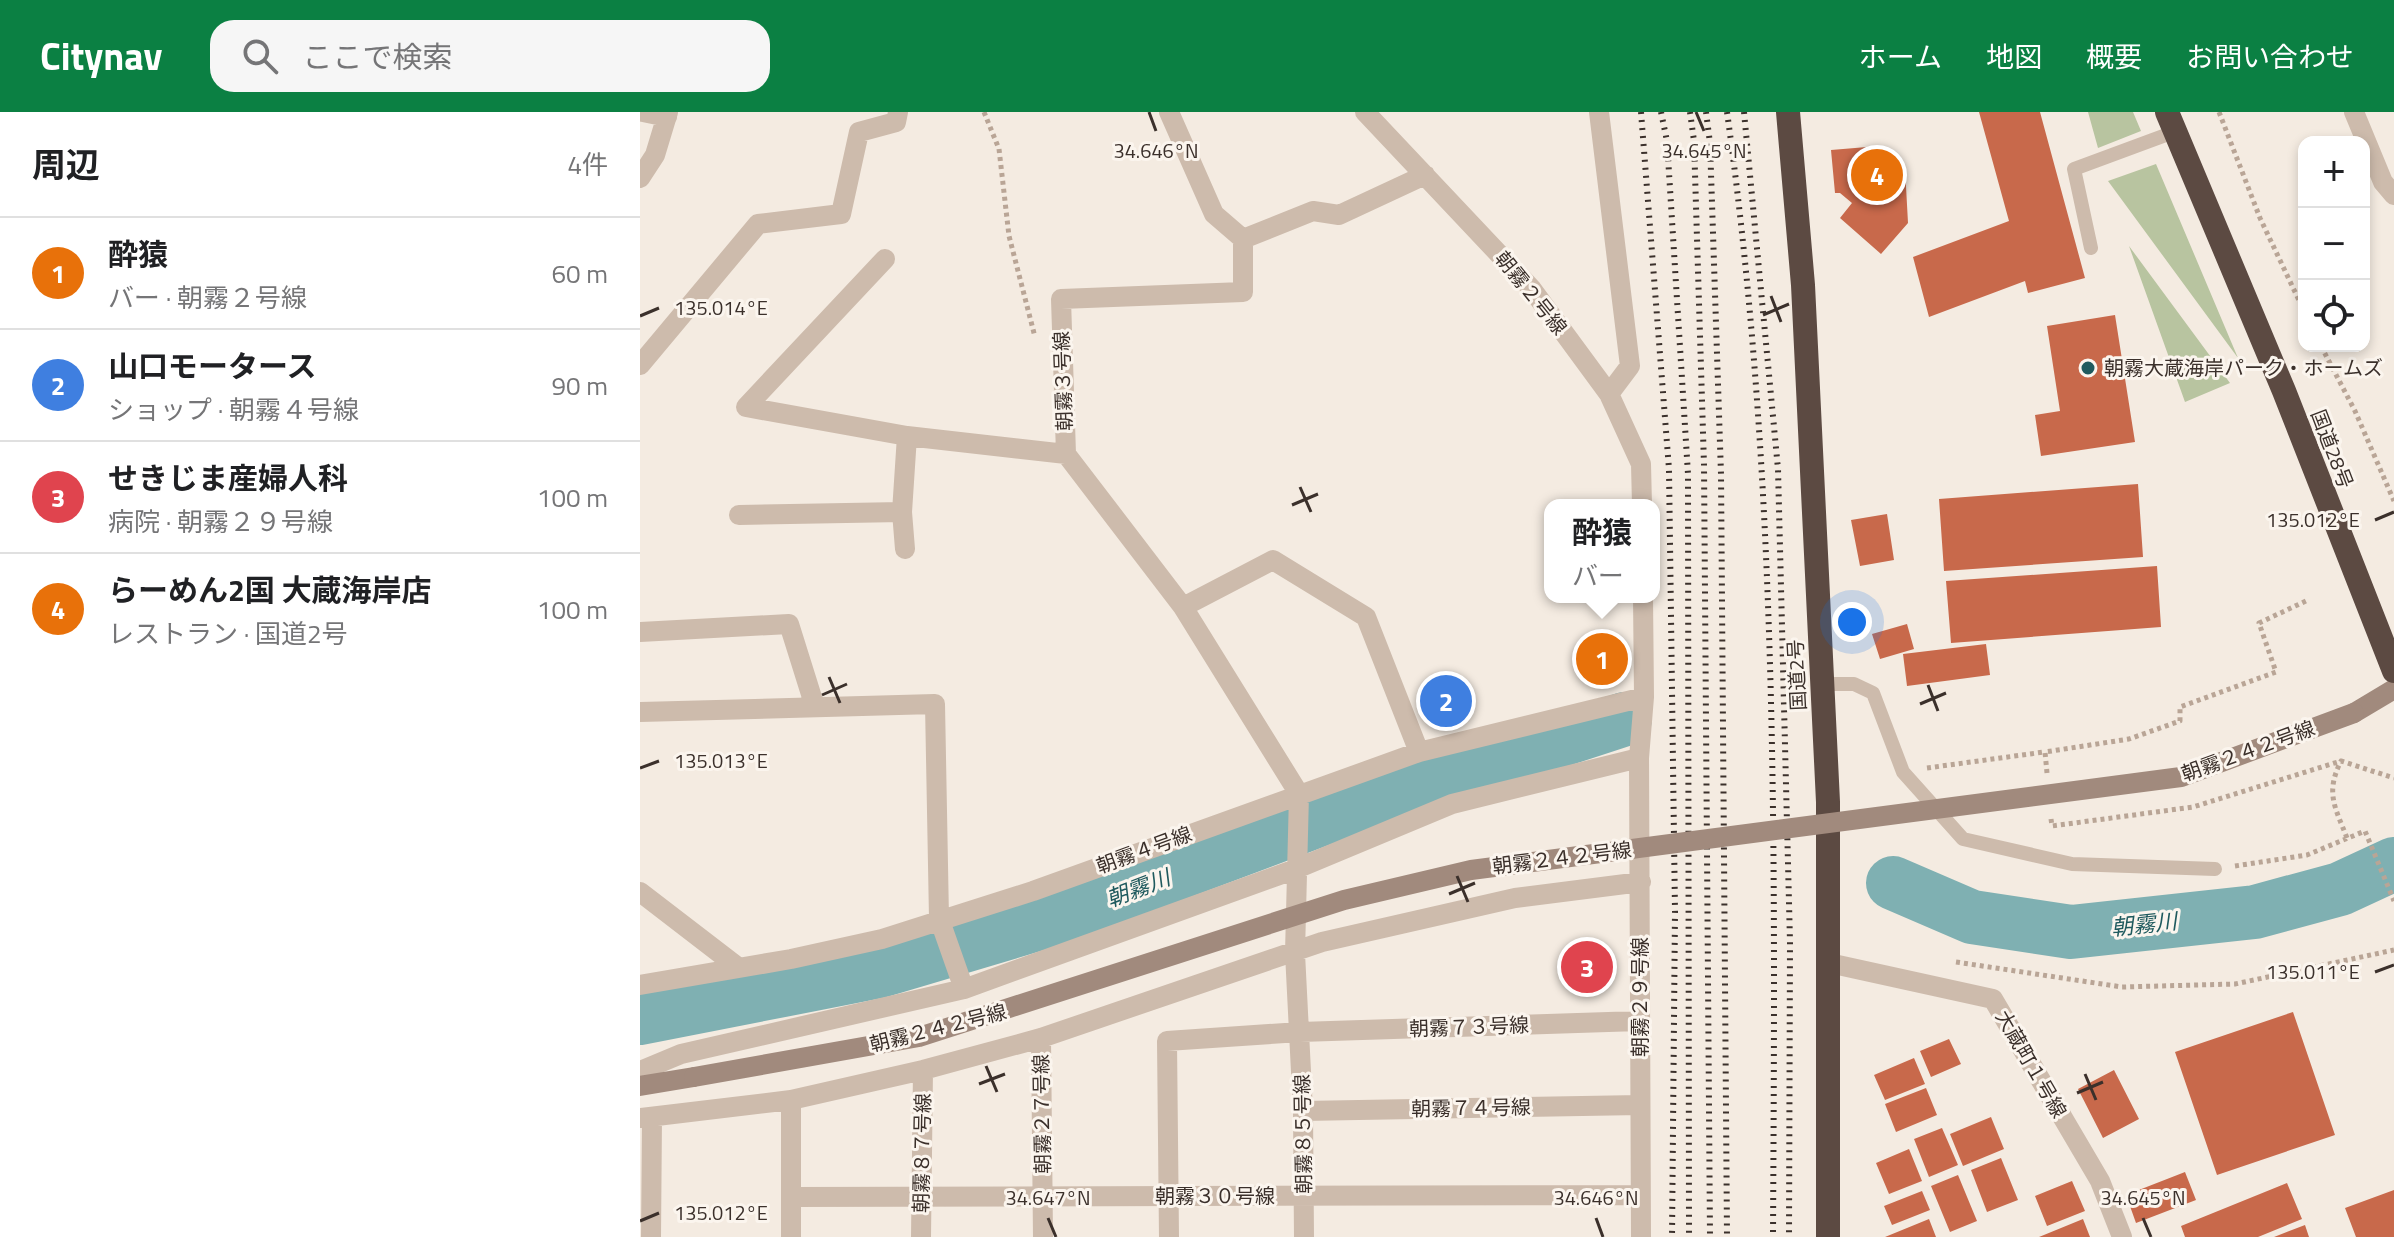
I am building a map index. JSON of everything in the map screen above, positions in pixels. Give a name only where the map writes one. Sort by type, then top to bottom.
[{"type":"highway","name":"国道2号","points":[[1788,112],[1803,285],[1828,802],[1828,1237]]},
{"type":"highway","name":"国道28号","points":[[2170,122],[2284,391],[2394,671]]},
{"type":"street","points":[[640,178],[655,155],[667,115],[643,112]]},
{"type":"street","points":[[640,365],[758,224],[841,214],[859,132],[896,122],[898,112]]},
{"type":"street","points":[[1169,112],[1214,214],[1243,239],[1313,211],[1339,215],[1425,175]]},
{"type":"street","name":"朝霧２号線","points":[[1365,112],[1531,288],[1609,394],[1641,464],[1642,499]]},
{"type":"street","points":[[1599,112],[1630,366],[1609,394]]},
{"type":"street","points":[[2354,112],[2383,182],[2394,195]]},
{"type":"street","name":"朝霧３号線","points":[[1243,239],[1243,292],[1061,299],[1066,454],[1183,607],[1299,799]]},
{"type":"street","points":[[885,259],[746,407],[907,436],[1066,454]]},
{"type":"street","points":[[905,549],[902,512],[907,436]]},
{"type":"street","points":[[739,515],[902,512]]},
{"type":"street","points":[[1183,607],[1273,560],[1300,576],[1366,617],[1419,752]]},
{"type":"street","points":[[1643,603],[1643,704]]},
{"type":"street","points":[[640,632],[789,624],[815,707]]},
{"type":"street","name":"朝霧２４２号線","points":[[640,1086],[919,1037],[1015,1009],[1344,900],[1471,870],[2181,777],[2354,713],[2394,689]]},
{"type":"street","points":[[640,712],[935,704],[940,923],[964,989]]},
{"type":"street","name":"朝霧２９号線","points":[[1641,1237],[1640,749],[1643,704]]},
{"type":"street","name":"朝霧４号線","points":[[640,985],[882,939],[940,923],[1299,799],[1419,752],[1643,704]]},
{"type":"street","points":[[640,1071],[681,1054],[964,989],[1296,869],[1452,804],[1640,749]]},
{"type":"street","points":[[1296,869],[1299,799]]},
{"type":"street","name":"朝霧８５号線","points":[[1296,869],[1295,953],[1303,1111],[1304,1237]]},
{"type":"street","points":[[651,1237],[646,1118],[791,1100],[923,1070],[1041,1038],[1322,942],[1434,914],[1515,898],[1641,882]]},
{"type":"street","points":[[640,892],[739,968]]},
{"type":"street","name":"大蔵町１号線","points":[[1829,963],[1993,999],[2100,1181],[2122,1237]]},
{"type":"street","name":"朝霧７３号線","points":[[1300,1032],[1639,1021]]},
{"type":"street","points":[[1169,1237],[1167,1041],[1300,1032]]},
{"type":"street","name":"朝霧２７号線","points":[[1041,1038],[1043,1237]]},
{"type":"street","name":"朝霧８７号線","points":[[921,1237],[923,1070]]},
{"type":"street","points":[[791,1100],[791,1237]]},
{"type":"street","name":"朝霧７４号線","points":[[1303,1111],[1640,1105]]},
{"type":"street","name":"朝霧３０号線","points":[[792,1197],[1639,1195]]},
{"type":"lane","points":[[2091,248],[2074,169],[2170,122]]},
{"type":"lane","points":[[1822,684],[1854,684],[1873,693],[1903,772],[1963,839],[2072,864],[2215,869]]},
{"type":"path","points":[[984,112],[999,149],[1009,236],[1039,351]]},
{"type":"path","points":[[2219,112],[2260,218],[2298,298]]},
{"type":"path","points":[[2324,352],[2355,411],[2394,501]]},
{"type":"path","points":[[2259,623],[2308,600]]},
{"type":"path","points":[[1903,772],[2045,752]]},
{"type":"path","points":[[2347,838],[2332,801],[2332,779],[2341,761],[2394,778]]},
{"type":"path","points":[[2215,869],[2307,855],[2365,831],[2394,901]]},
{"type":"path","points":[[1941,960],[2122,987],[2235,984],[2394,950]]},
{"type":"green space","points":[[2088,112],[2133,112],[2141,131],[2098,148]]},
{"type":"green space","points":[[2156,164],[2238,358],[2108,181]]},
{"type":"green space","points":[[2129,246],[2230,383],[2185,402]]},
{"type":"building","points":[[1979,112],[2040,112],[2085,278],[2028,293],[2025,281],[1929,317],[1913,257],[2009,221]]},
{"type":"building","points":[[1879,146],[1905,168],[1908,223],[1881,254],[1840,218],[1852,203],[1840,193],[1835,193],[1831,150]]},
{"type":"building","name":"朝霧大蔵海岸パーク・ホームズ","points":[[2115,315],[2135,442],[2041,456],[2035,415],[2060,411],[2047,326]]},
{"type":"building","points":[[2138,484],[2143,557],[1944,571],[1939,499]]},
{"type":"building","points":[[1887,514],[1894,560],[1860,566],[1851,520]]},
{"type":"building","points":[[2157,566],[2161,627],[1951,643],[1946,581]]},
{"type":"building","points":[[1907,624],[1914,649],[1880,659],[1872,634]]},
{"type":"building","points":[[1986,644],[1990,675],[1907,686],[1903,654]]},
{"type":"building","points":[[2293,1012],[2335,1135],[2217,1175],[2175,1052]]},
{"type":"building","points":[[1949,1039],[1961,1064],[1931,1077],[1920,1051]]},
{"type":"building","points":[[1914,1058],[1925,1084],[1885,1100],[1874,1075]]},
{"type":"building","points":[[2114,1070],[2139,1119],[2103,1138],[2078,1089]]},
{"type":"building","points":[[1926,1088],[1937,1115],[1896,1132],[1885,1104]]},
{"type":"building","points":[[1991,1117],[2004,1149],[1963,1166],[1950,1134]]},
{"type":"building","points":[[1942,1128],[1958,1165],[1929,1177],[1914,1139]]},
{"type":"building","points":[[1909,1149],[1922,1181],[1889,1194],[1876,1163]]},
{"type":"building","points":[[2001,1158],[2018,1200],[1987,1212],[1971,1170]]},
{"type":"building","points":[[2185,1172],[2196,1200],[2136,1223],[2126,1195]]},
{"type":"building","points":[[1958,1175],[1977,1221],[1950,1232],[1931,1186]]},
{"type":"building","points":[[2072,1181],[2085,1211],[2047,1226],[2035,1196]]},
{"type":"building","points":[[2287,1183],[2302,1219],[2258,1237],[2185,1237],[2181,1226]]},
{"type":"building","points":[[2394,1190],[2394,1237],[2356,1237],[2345,1208]]},
{"type":"building","points":[[1922,1191],[1930,1210],[1892,1225],[1884,1206]]},
{"type":"building","points":[[1929,1219],[1936,1237],[1885,1237]]},
{"type":"building","points":[[2083,1219],[2090,1237],[2039,1237]]},
{"type":"building","points":[[2305,1225],[2309,1237],[2274,1237]]},
{"type":"waterway","name":"朝霧川","points":[[640,1018],[880,971],[1064,916],[1324,818],[1625,719]]},
{"type":"waterway","name":"朝霧川","points":[[1893,883],[1972,917],[2071,932],[2255,912],[2340,889],[2394,864]]},
{"type":"railway","points":[[1641,112],[1669,469],[1675,911],[1672,1237]]},
{"type":"railway","points":[[1661,112],[1667,141],[1688,474],[1689,1237]]},
{"type":"railway","points":[[1690,112],[1694,141],[1704,465],[1710,1237]]},
{"type":"railway","points":[[1706,112],[1710,143],[1721,474],[1727,1237]]},
{"type":"railway","points":[[1727,112],[1744,252],[1765,533],[1773,814],[1773,1237]]},
{"type":"railway","points":[[1744,112],[1778,469],[1790,942],[1789,1237]]},
{"type":"place","name":"らーめん2国 大蔵海岸店","points":[[1877,175]]},
{"type":"place","name":"朝霧大蔵海岸パーク・ホームズ","points":[[2088,368]]},
{"type":"place","name":"酔猿","points":[[1602,659]]},
{"type":"place","name":"山口モータース","points":[[1446,701]]},
{"type":"place","name":"せきじま産婦人科","points":[[1587,967]]}]
